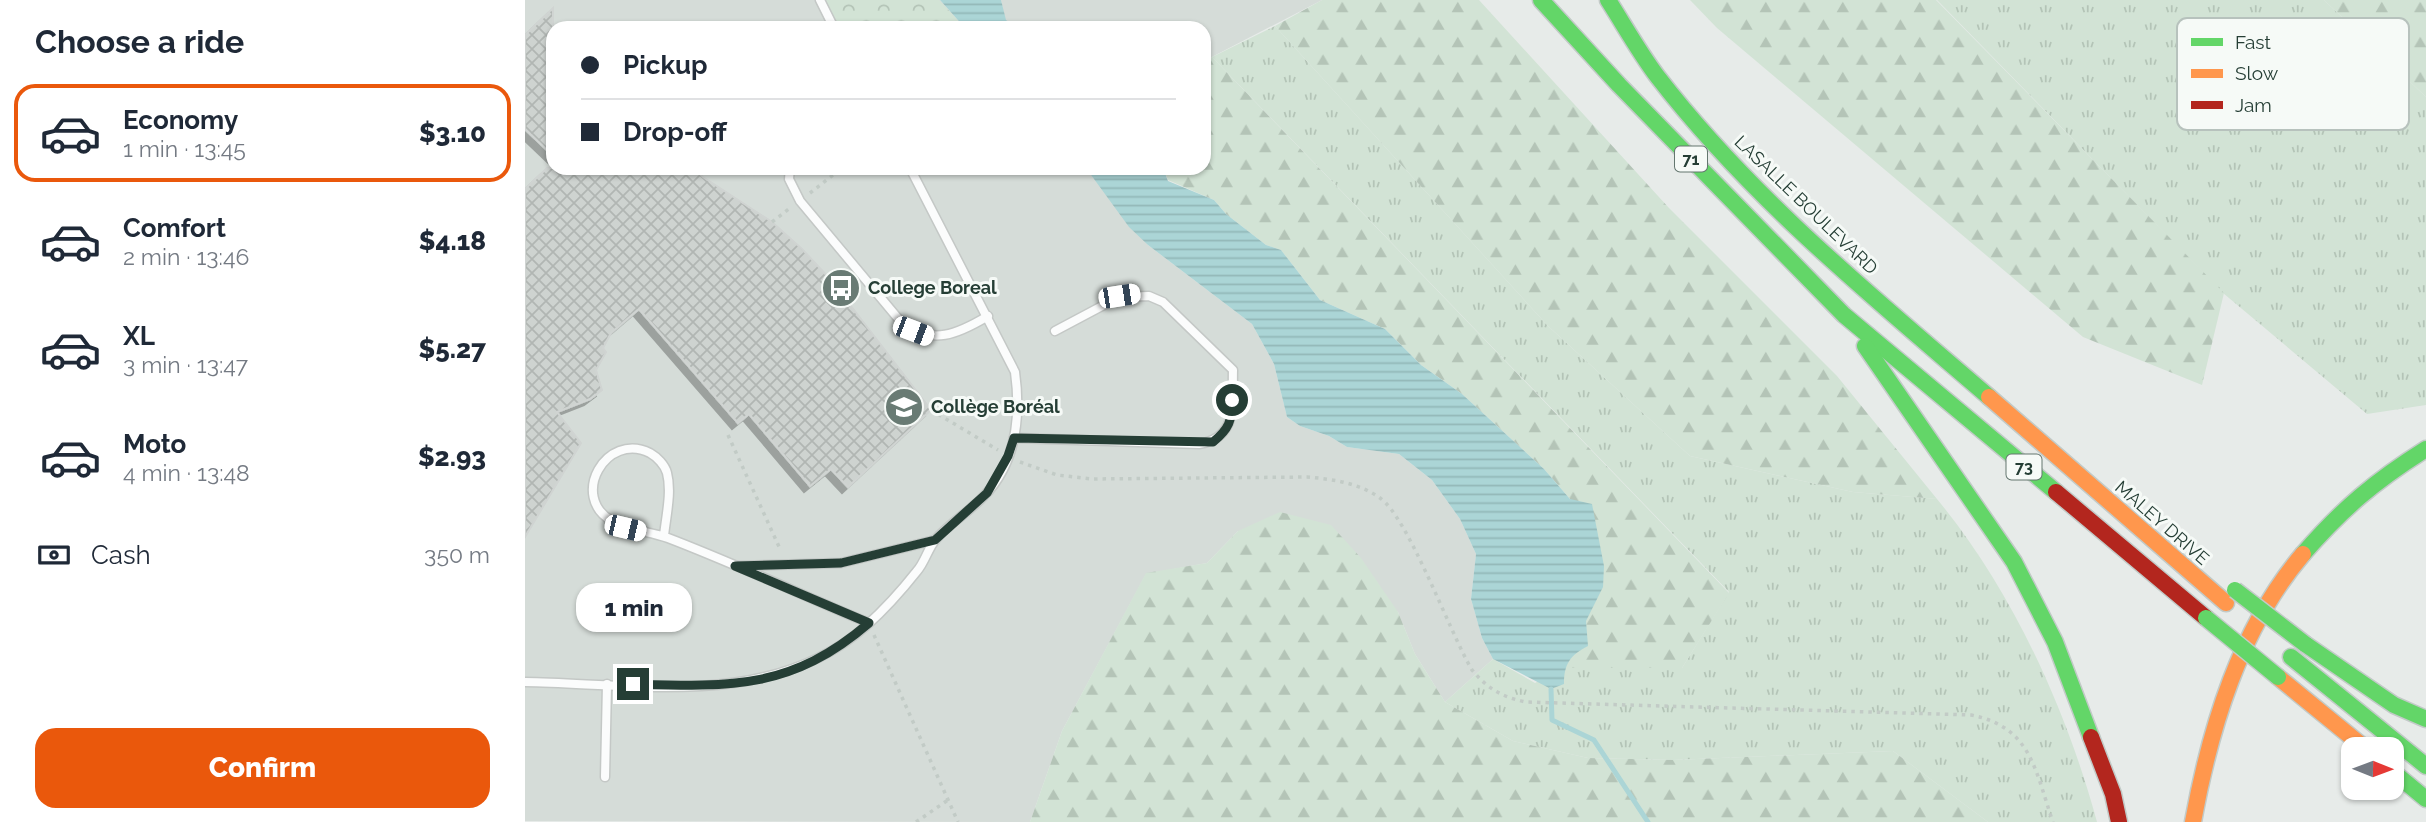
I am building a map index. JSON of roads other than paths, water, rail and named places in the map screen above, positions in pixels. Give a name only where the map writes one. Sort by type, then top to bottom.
[{"type":"highway","name":"71","points":[[1541,0],[1619,85],[1844,315]]},
{"type":"highway","name":"LASALLE BOULEVARD","points":[[1608,0],[1656,75],[1740,173],[1879,302]]},
{"type":"highway","name":"MALEY DRIVE","points":[[1879,302],[2145,534],[2230,596],[2282,649],[2426,766]]},
{"type":"highway","name":"73","points":[[1844,315],[2351,737]]},
{"type":"highway","points":[[1844,315],[2014,562],[2055,642],[2113,794],[2119,822]]},
{"type":"highway","points":[[2193,822],[2198,780],[2214,719],[2255,629],[2288,576],[2329,526],[2366,489],[2403,461],[2426,449]]},
{"type":"highway","points":[[2230,596],[2394,705],[2426,719]]},
{"type":"highway","points":[[2405,782],[2426,799]]},
{"type":"lane","points":[[820,0],[830,21]]},
{"type":"lane","points":[[789,175],[800,201],[901,321],[913,331],[927,336],[949,335],[988,316]]},
{"type":"lane","points":[[525,682],[709,686],[763,680],[821,659],[869,623],[919,569],[935,540],[987,493],[1008,456],[1014,438],[1019,408],[1015,372],[915,175]]},
{"type":"lane","points":[[1014,438],[1199,444],[1213,442],[1226,431],[1232,419],[1233,370],[1163,302],[1134,294],[1119,296],[1055,331]]},
{"type":"lane","points":[[664,536],[669,486],[666,469],[656,456],[642,449],[624,449],[608,456],[595,471],[592,490],[596,509],[625,528],[664,536],[869,623]]},
{"type":"lane","points":[[735,566],[841,563],[935,540]]},
{"type":"lane","points":[[605,777],[607,684]]},
{"type":"water","points":[[940,0],[1001,0],[1008,21],[959,21]]},
{"type":"water","points":[[1091,175],[1166,175],[1168,181],[1214,200],[1226,214],[1266,245],[1281,250],[1320,300],[1385,329],[1421,365],[1462,394],[1544,469],[1570,499],[1592,504],[1604,566],[1603,587],[1586,621],[1588,646],[1569,661],[1564,684],[1551,689],[1493,659],[1482,638],[1471,599],[1476,554],[1460,519],[1432,480],[1399,454],[1347,447],[1329,436],[1300,426],[1287,417],[1274,364],[1252,324],[1148,245],[1129,227]]},
{"type":"waterway","points":[[1551,689],[1552,720],[1594,740],[1648,822]]},
{"type":"place","name":"College Boreal","points":[[841,288]]},
{"type":"place","name":"Collège Boréal","points":[[904,407]]}]
